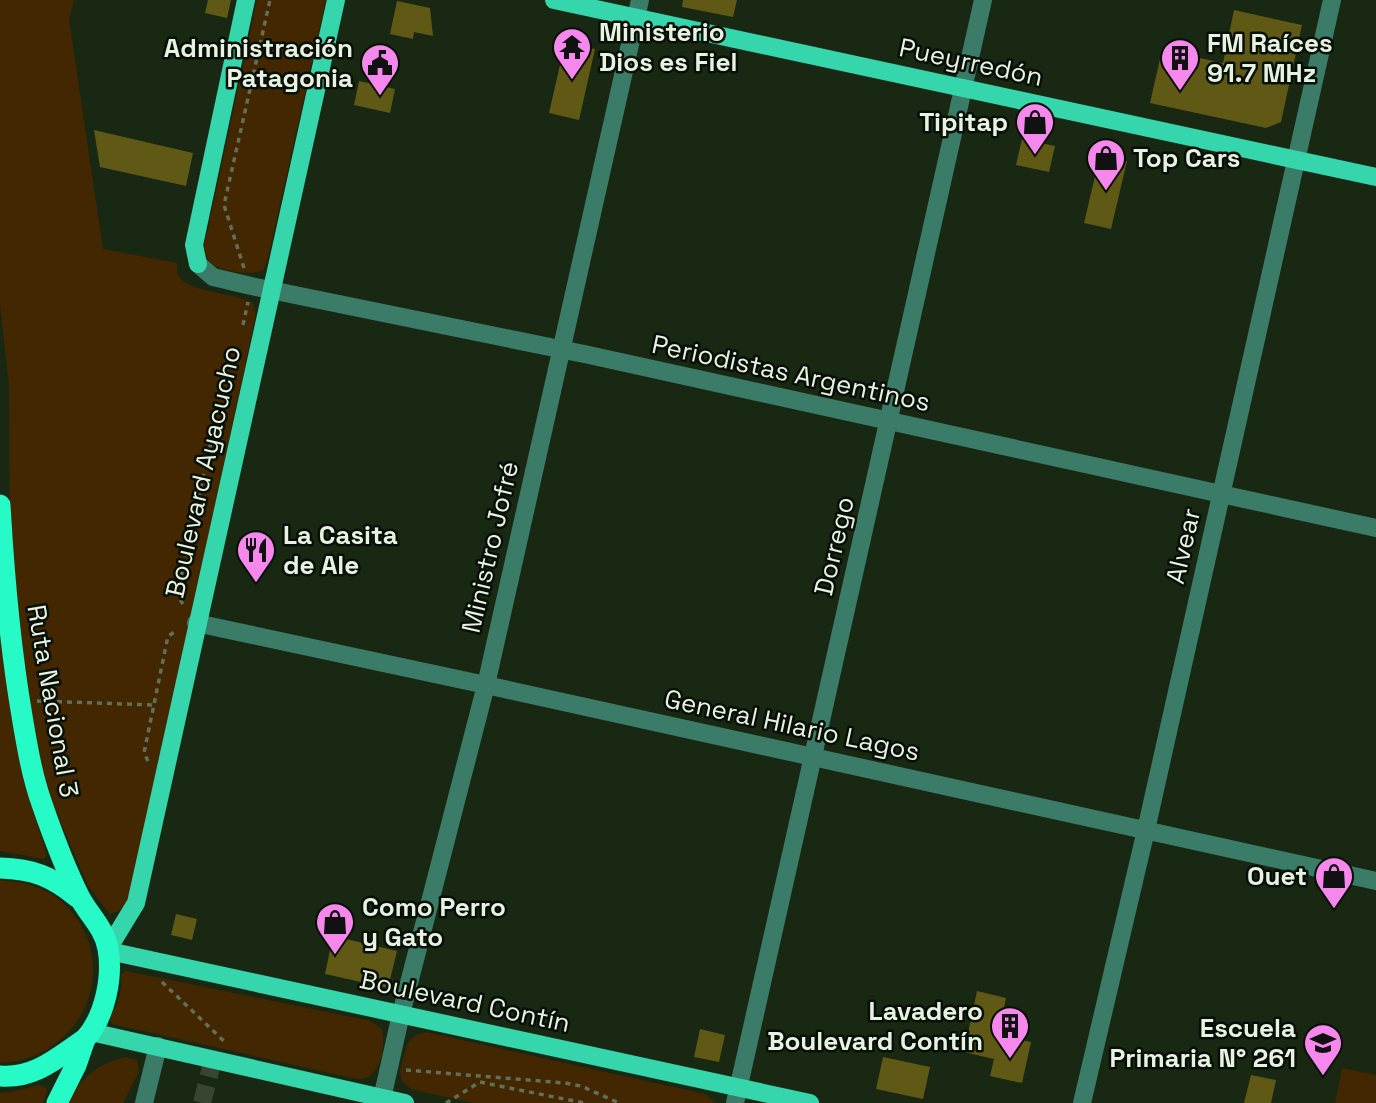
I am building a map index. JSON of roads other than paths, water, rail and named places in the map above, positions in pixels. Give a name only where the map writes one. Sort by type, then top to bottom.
[{"type":"highway","name":"Ruta Nacional 3","points":[[0,505],[12,656],[31,768],[54,839],[81,900]]},
{"type":"highway","name":"Ruta Nacional 3","points":[[0,867],[26,869],[56,880],[81,900],[94,916],[108,950]]},
{"type":"highway","points":[[57,1103],[105,1000],[109,971],[108,950]]},
{"type":"highway","points":[[0,1076],[10,1077],[41,1070],[88,1035]]},
{"type":"main road","points":[[198,264],[194,245],[246,0]]},
{"type":"main road","name":"Boulevard Ayacucho","points":[[108,950],[136,903],[336,0]]},
{"type":"main road","name":"Pueyrredón","points":[[554,0],[639,8],[964,87],[1376,177]]},
{"type":"main road","name":"Boulevard Contín","points":[[108,950],[401,1014],[737,1096],[810,1103]]},
{"type":"main road","points":[[88,1035],[158,1046],[382,1101],[405,1103]]},
{"type":"street","name":"Dorrego","points":[[737,1096],[984,0]]},
{"type":"street","name":"Alvear","points":[[1082,1103],[1332,0]]},
{"type":"street","name":"Ministro Jofré","points":[[382,1101],[401,1014],[486,685],[639,8]]},
{"type":"street","name":"Periodistas Argentinos","points":[[198,264],[213,277],[251,286],[562,349],[1376,528]]},
{"type":"street","name":"General Hilario Lagos","points":[[196,623],[1376,881]]},
{"type":"street","points":[[144,1103],[158,1046]]},
{"type":"tunnel","points":[[202,1103],[213,1059]]},
{"type":"place","name":"Ministerio Dios es Fiel","points":[[572,81]]},
{"type":"place","name":"FM Raíces 91.7 MHz","points":[[1180,92]]},
{"type":"place","name":"Administración Patagonia","points":[[380,97]]},
{"type":"place","name":"Tipitap","points":[[1035,156]]},
{"type":"place","name":"Top Cars","points":[[1106,192]]},
{"type":"place","name":"La Casita de Ale","points":[[256,584]]},
{"type":"place","name":"Ouet","points":[[1334,910]]},
{"type":"place","name":"Como Perro y Gato","points":[[335,956]]},
{"type":"place","name":"Lavadero Boulevard Contín","points":[[1010,1060]]},
{"type":"place","name":"Escuela Primaria N° 261","points":[[1323,1077]]}]
